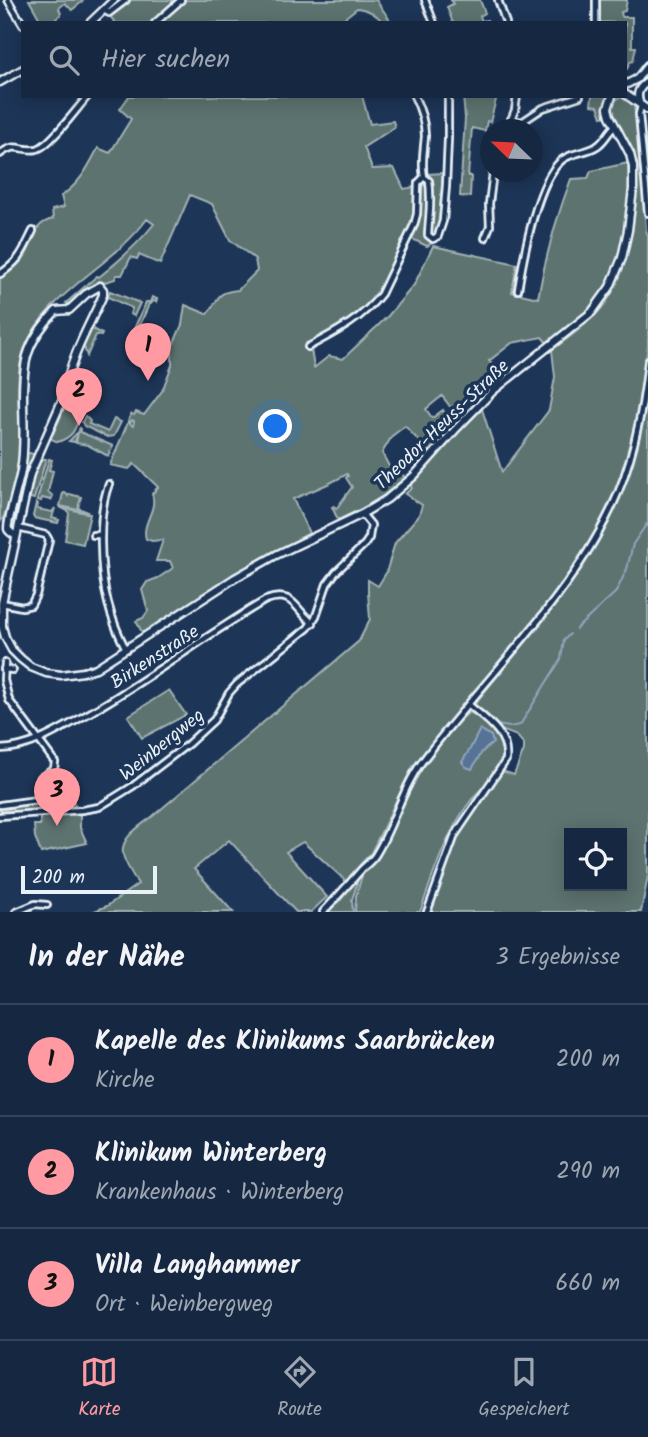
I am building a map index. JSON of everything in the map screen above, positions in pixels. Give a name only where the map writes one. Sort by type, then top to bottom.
[{"type":"street","points":[[8,0],[21,22]]},
{"type":"street","points":[[108,4],[109,13],[126,0]]},
{"type":"street","points":[[157,21],[181,0]]},
{"type":"street","points":[[425,0],[433,21]]},
{"type":"street","points":[[498,0],[505,21]]},
{"type":"street","points":[[596,0],[596,21]]},
{"type":"street","points":[[92,21],[108,4]]},
{"type":"street","points":[[628,84],[637,79],[648,65]]},
{"type":"street","points":[[648,65],[644,84],[638,94],[643,106],[639,115],[648,212]]},
{"type":"street","points":[[0,82],[21,70]]},
{"type":"street","points":[[628,84],[644,84]]},
{"type":"street","points":[[627,95],[643,106]]},
{"type":"street","points":[[0,154],[11,147],[42,148],[86,98]]},
{"type":"street","points":[[415,98],[425,130],[422,160],[424,177],[429,181],[431,194],[428,235],[433,239],[438,236],[443,220],[447,98]]},
{"type":"street","points":[[512,119],[517,98]]},
{"type":"street","points":[[527,119],[544,108],[574,98]]},
{"type":"street","name":"Theodor-Heuss-Straße","points":[[17,532],[9,530],[7,523],[16,497],[24,454],[23,386],[29,351],[38,332],[56,311],[69,310],[86,294],[100,286],[103,292],[69,371],[65,394],[33,467],[2,603],[2,626],[7,641],[16,655],[26,663],[37,670],[61,675],[83,672],[104,664],[257,565],[362,514],[400,489],[493,391],[593,313],[605,296],[622,258],[634,189],[632,160],[609,113],[608,104],[612,98]]},
{"type":"street","points":[[518,290],[522,261],[541,197],[551,174],[563,159],[600,145],[615,125]]},
{"type":"street","points":[[308,346],[355,320],[381,293],[414,225],[418,183],[424,177]]},
{"type":"street","points":[[485,238],[490,226],[492,182]]},
{"type":"street","points":[[0,274],[22,255],[33,231]]},
{"type":"street","points":[[323,912],[375,856],[417,769],[523,640],[592,545],[623,480],[639,422],[648,361]]},
{"type":"street","points":[[109,484],[104,499],[101,535],[103,574],[108,604],[116,629],[127,649]]},
{"type":"street","points":[[371,509],[372,526]]},
{"type":"street","points":[[362,514],[372,526]]},
{"type":"street","name":"Weinbergweg","points":[[0,816],[94,809],[133,786],[209,726],[233,688],[313,623],[327,584],[335,572],[365,544],[372,526]]},
{"type":"street","points":[[2,603],[28,607],[33,603],[49,540],[46,535],[17,532]]},
{"type":"street","points":[[93,535],[101,535]]},
{"type":"street","name":"Birkenstraße","points":[[0,749],[40,740],[130,689],[266,600],[288,598],[297,604],[313,623]]},
{"type":"street","points":[[0,806],[60,795],[59,791],[38,782],[54,769],[55,764],[9,700],[4,686],[5,663]]},
{"type":"street","points":[[4,669],[13,670]]},
{"type":"street","points":[[426,912],[455,835],[506,760],[500,732],[469,705]]},
{"type":"street","points":[[16,912],[34,904],[47,905]]},
{"type":"green space","points":[[29,0],[83,1],[72,10],[65,3],[59,8],[61,14],[55,21],[41,21]]},
{"type":"green space","points":[[119,0],[376,0],[391,21],[381,21],[372,12],[357,8],[341,21],[114,21],[106,12]]},
{"type":"green space","points":[[451,0],[480,0],[485,13],[480,16],[482,21],[452,21],[447,7],[453,4]]},
{"type":"green space","points":[[600,0],[627,0],[625,11],[621,12],[622,17],[632,17],[632,47],[636,47],[633,61],[627,69],[627,21],[600,21]]},
{"type":"green space","points":[[128,98],[363,98],[370,124],[393,121],[395,127],[364,147],[372,169],[394,168],[404,189],[431,184],[428,174],[443,173],[439,225],[432,243],[427,246],[408,237],[372,302],[346,325],[310,343],[314,368],[329,356],[343,359],[388,316],[414,285],[433,246],[517,264],[512,292],[538,298],[560,209],[571,179],[588,178],[591,171],[628,163],[629,181],[627,217],[614,269],[596,300],[579,318],[547,343],[542,337],[512,343],[489,361],[496,369],[502,368],[503,373],[494,380],[488,379],[452,409],[442,396],[426,409],[432,418],[443,410],[452,426],[431,452],[419,461],[404,465],[416,456],[420,442],[405,426],[392,436],[382,453],[392,472],[398,471],[406,478],[375,502],[338,520],[332,507],[336,509],[352,487],[346,478],[347,474],[293,499],[309,533],[234,575],[143,634],[136,621],[143,618],[148,611],[142,590],[147,582],[173,568],[170,561],[156,561],[163,540],[146,539],[146,527],[153,506],[152,494],[158,487],[134,464],[129,469],[110,465],[128,422],[133,426],[134,421],[128,421],[131,414],[136,412],[144,415],[162,391],[172,365],[172,347],[182,325],[185,305],[207,314],[220,295],[238,290],[257,271],[255,259],[230,240],[212,204],[190,195],[160,264],[139,255],[137,259],[131,257],[122,275],[116,275],[115,279],[90,289],[70,306],[66,303],[128,252],[154,224],[147,219],[116,252],[63,296],[34,330],[24,350],[19,371],[20,435],[14,487],[0,522],[0,278],[23,259],[36,230],[53,219],[52,210],[64,207],[61,196],[78,181],[98,148],[110,153],[131,119],[120,109]]},
{"type":"green space","points":[[463,98],[496,98],[491,119],[480,119],[480,130],[472,128],[468,176],[471,176],[470,197],[460,196],[465,118]]},
{"type":"green space","points":[[592,98],[607,98],[606,116],[602,117],[598,106],[591,105]]},
{"type":"green space","points":[[619,98],[631,101],[639,137],[648,236],[648,346],[630,446],[609,507],[589,544],[517,643],[452,724],[448,723],[413,766],[371,853],[350,876],[352,878],[348,883],[303,842],[286,852],[327,897],[311,912],[296,912],[229,840],[194,869],[233,912],[92,912],[107,906],[138,884],[123,854],[128,837],[359,641],[370,619],[368,580],[378,586],[386,573],[395,543],[419,515],[422,505],[405,494],[412,488],[410,485],[482,409],[502,472],[549,410],[555,377],[552,350],[587,323],[606,302],[620,277],[628,250],[636,189],[636,162],[616,123],[614,102]]},
{"type":"green space","points":[[110,291],[140,303],[134,316],[130,314],[132,308],[108,297]]},
{"type":"green space","points":[[152,297],[157,299],[156,302],[149,304],[133,342],[129,340],[146,302],[150,302]]},
{"type":"green space","points":[[90,328],[102,334],[96,335],[87,356],[83,344]]},
{"type":"green space","points":[[648,386],[648,876],[641,912],[429,912],[459,831],[502,771],[514,775],[524,750],[524,744],[517,736],[501,730],[474,705],[550,611],[585,561],[614,509],[635,449]]},
{"type":"green space","points":[[65,406],[80,415],[73,432],[58,442],[49,438]]},
{"type":"green space","points":[[85,416],[90,421],[89,424],[108,432],[114,419],[121,422],[114,436],[107,437],[84,426],[82,422]]},
{"type":"green space","points":[[80,427],[80,432],[113,446],[108,456],[88,445],[76,443]]},
{"type":"green space","points":[[77,433],[75,442],[69,441]]},
{"type":"green space","points":[[26,454],[35,455],[18,518],[12,527],[10,526]]},
{"type":"green space","points":[[39,458],[46,459],[34,499],[30,498],[33,475]]},
{"type":"green space","points":[[49,459],[52,460],[49,470],[53,471],[48,492],[53,496],[51,500],[42,498],[41,501],[37,500]]},
{"type":"green space","points":[[63,493],[81,497],[78,508],[88,512],[60,506]]},
{"type":"green space","points":[[36,503],[37,509],[52,512],[55,508],[52,518],[59,520],[58,523],[34,518]]},
{"type":"green space","points":[[60,507],[90,514],[83,544],[65,540],[69,514]]},
{"type":"green space","points":[[169,690],[186,715],[142,738],[128,716]]},
{"type":"green space","points":[[469,712],[482,719],[498,736],[504,749],[503,762],[496,774],[472,799],[455,825],[420,912],[355,912],[356,896],[363,872],[379,853],[419,772],[457,723]]},
{"type":"green space","points":[[71,794],[76,808],[0,813],[14,808],[13,805],[43,802]]},
{"type":"green space","points":[[80,813],[80,828],[87,843],[41,853],[34,825],[40,825],[40,817]]},
{"type":"green space","points":[[359,877],[352,900],[353,912],[326,912],[339,902]]},
{"type":"water","points":[[480,729],[491,736],[493,743],[482,752],[472,769],[462,762]]},
{"type":"waterway","points":[[576,629],[616,592],[627,569],[633,544],[648,522]]},
{"type":"waterway","points":[[497,725],[520,725],[561,659],[564,640],[570,634]]},
{"type":"place","name":"Kapelle des Klinikums Saarbrücken","points":[[148,381]]},
{"type":"place","name":"Klinikum Winterberg","points":[[79,426]]},
{"type":"place","name":"Villa Langhammer","points":[[57,826]]}]
